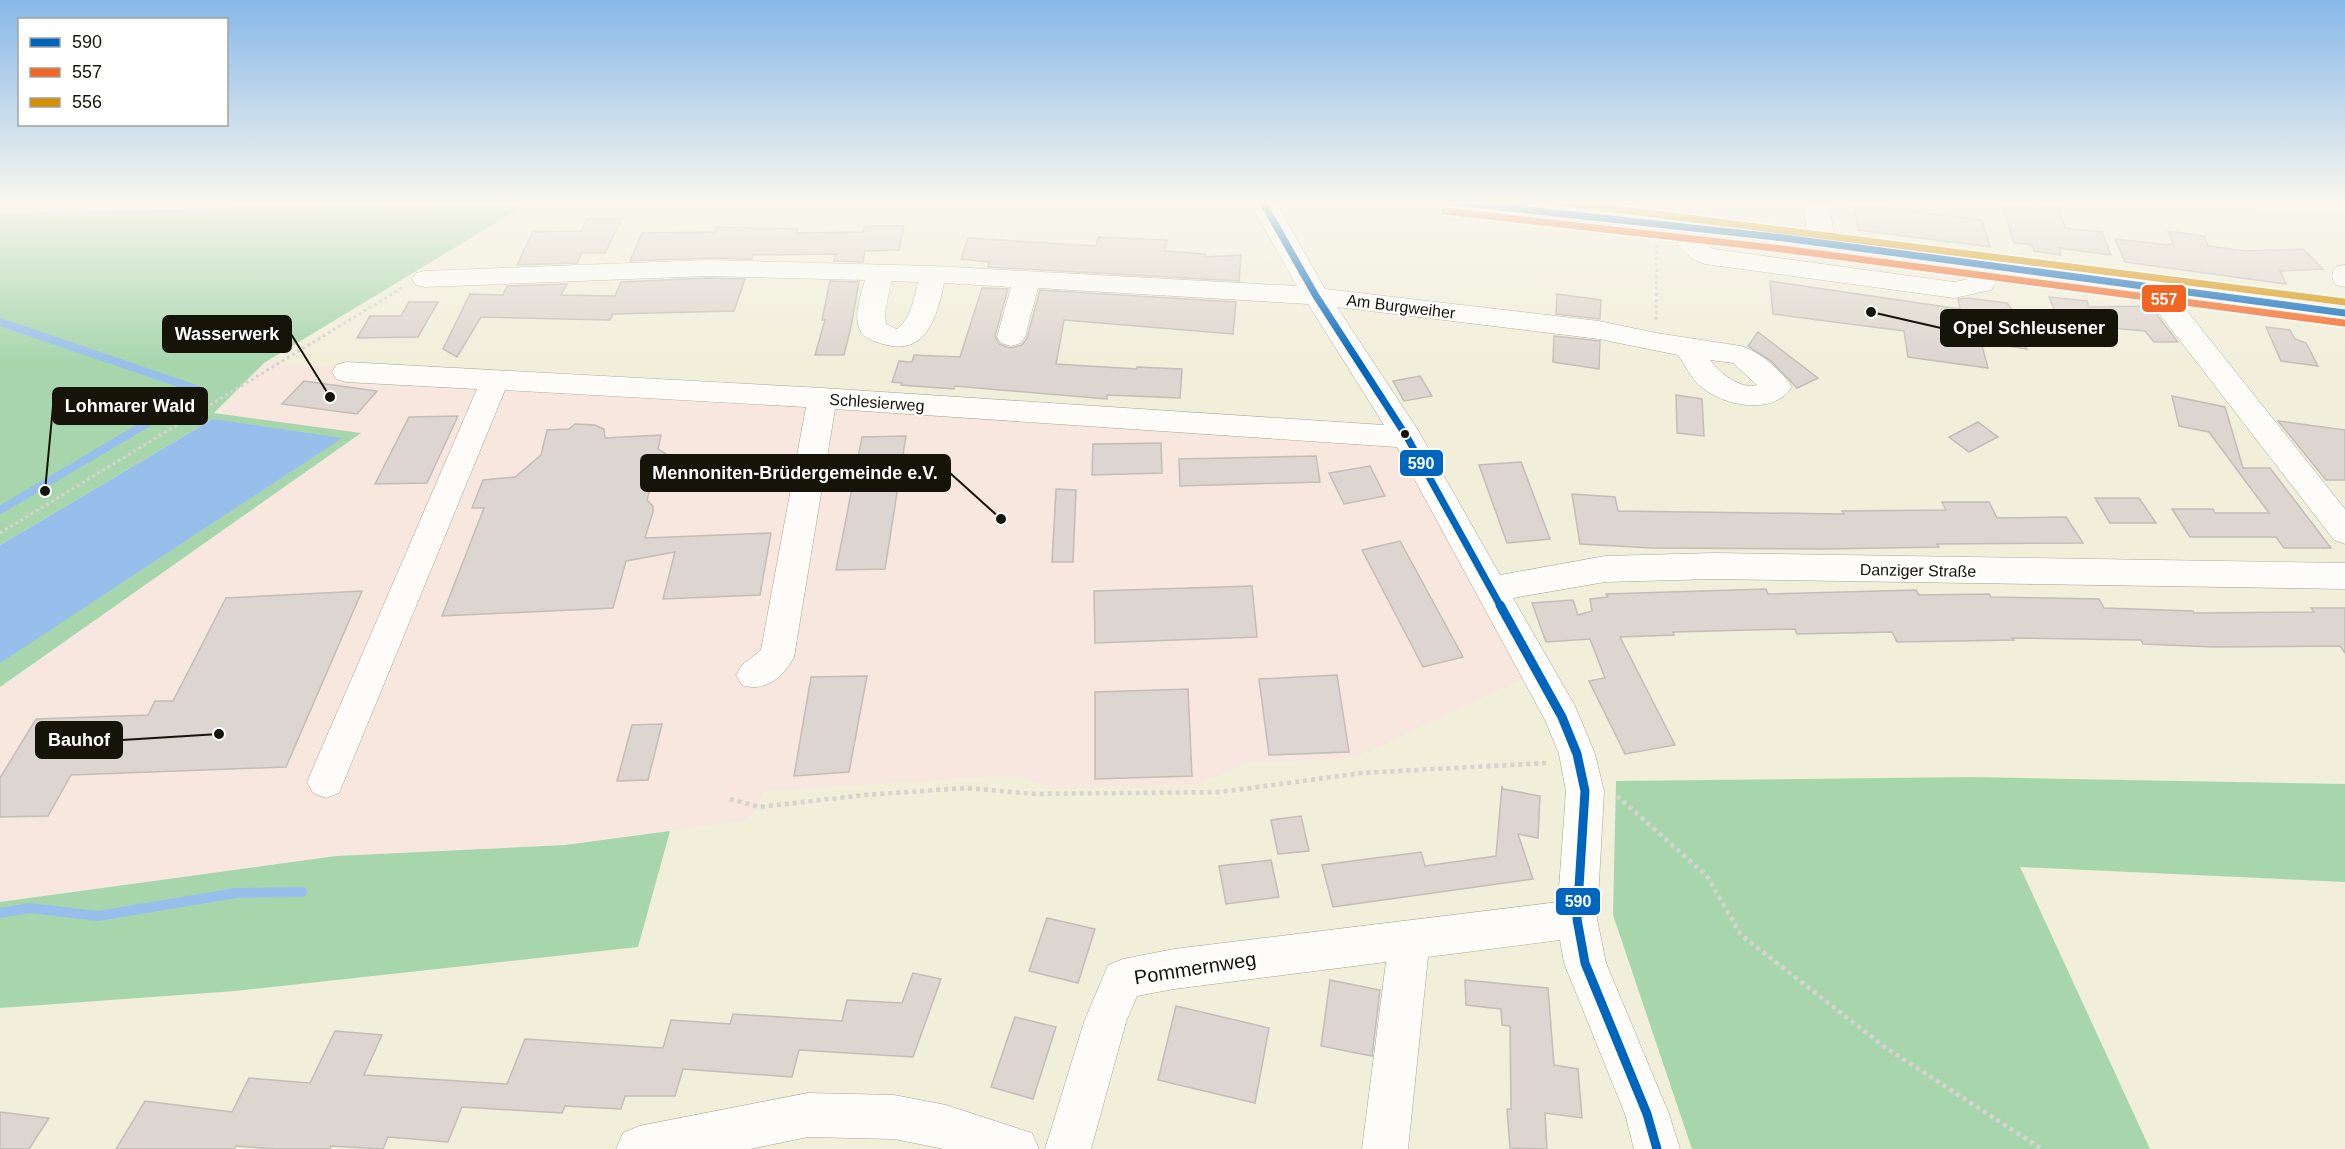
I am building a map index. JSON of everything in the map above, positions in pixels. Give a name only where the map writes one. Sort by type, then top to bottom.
[{"type":"main road","points":[[1897,255],[2345,313]]},
{"type":"street","points":[[1292,255],[1316,296],[1407,437],[1562,717],[1579,762],[1585,791],[1577,919],[1585,963],[1647,1114],[1658,1149]]},
{"type":"street","points":[[1703,255],[1954,290],[1982,284],[1978,264]]},
{"type":"street","name":"Am Burgweiher","points":[[425,279],[708,268],[880,272],[1027,279],[1316,296],[1599,330],[1687,347]]},
{"type":"street","points":[[880,272],[871,314],[873,329],[883,336],[897,337],[912,333],[921,323],[933,274]]},
{"type":"street","points":[[2345,273],[2345,279]]},
{"type":"street","points":[[1011,337],[1027,279]]},
{"type":"street","points":[[2154,288],[2345,532]]},
{"type":"street","name":"Schlesierweg","points":[[346,372],[822,398],[1407,437]]},
{"type":"street","points":[[326,782],[495,380]]},
{"type":"street","points":[[754,675],[777,657],[822,398]]},
{"type":"street","name":"Danziger Straße","points":[[1493,589],[1605,569],[1714,566],[2345,576]]},
{"type":"street","name":"Pommernweg","points":[[1068,1149],[1105,1022],[1123,979],[1174,969],[1577,919]]},
{"type":"street","points":[[1385,1149],[1409,939]]},
{"type":"street","points":[[639,1149],[690,1144],[808,1115],[894,1117],[946,1127],[1016,1149]]},
{"type":"path","points":[[1656,342],[1665,255]]},
{"type":"path","points":[[0,533],[386,296],[425,279]]},
{"type":"path","points":[[730,800],[759,807],[865,795],[966,788],[1035,794],[1221,792],[1352,773],[1579,762],[1707,876],[1741,935],[1886,1048],[2042,1149]]},
{"type":"shaded area","points":[[264,363],[1391,427],[1524,678],[1354,758],[1246,763],[1195,785],[1052,788],[1015,775],[765,791],[748,820],[565,845],[336,856],[0,902],[0,687],[360,433],[216,413]]},
{"type":"green space","points":[[0,255],[443,255],[264,363],[214,413],[361,433],[0,687],[0,663],[213,419],[0,545]]},
{"type":"green space","points":[[1971,777],[2345,784],[2345,882],[2020,867],[2150,1149],[1692,1149],[1613,915],[1616,781]]},
{"type":"green space","points":[[670,831],[638,947],[235,991],[0,1008],[0,902],[336,856],[565,845]]},
{"type":"water","points":[[213,419],[342,438],[0,663],[0,545]]},
{"type":"building","points":[[522,255],[581,255],[577,263],[517,265]]},
{"type":"building","points":[[633,255],[785,255],[753,255],[752,259],[630,261]]},
{"type":"building","points":[[836,255],[864,255],[863,262],[834,261]]},
{"type":"building","points":[[962,255],[1205,255],[1205,257],[1241,255],[1239,281],[988,267],[989,262],[961,259]]},
{"type":"building","points":[[2122,255],[2309,255],[2323,269],[2280,271],[2286,284],[2125,262]]},
{"type":"building","points":[[708,278],[745,279],[734,311],[613,314],[610,320],[481,317],[457,357],[443,349],[470,294],[503,295],[507,286],[567,284],[561,295],[615,296],[621,282]]},
{"type":"building","points":[[830,281],[859,282],[851,327],[844,355],[815,355],[825,320],[822,320]]},
{"type":"building","points":[[1770,281],[1960,309],[1958,299],[2007,303],[2031,334],[2016,332],[2027,349],[1981,342],[1988,368],[1908,357],[1904,331],[1773,314]]},
{"type":"building","points":[[982,288],[1008,289],[995,336],[999,344],[1010,348],[1022,345],[1027,338],[1040,290],[1236,302],[1233,334],[1064,320],[1056,364],[1182,369],[1180,398],[1107,395],[1107,399],[955,386],[954,389],[901,385],[902,383],[892,382],[899,361],[912,362],[914,355],[960,357]]},
{"type":"building","points":[[1557,294],[1601,300],[1600,319],[1556,314]]},
{"type":"building","points":[[2049,297],[2087,301],[2089,307],[2150,306],[2178,342],[2154,342],[2145,331],[2055,323],[2056,314]]},
{"type":"building","points":[[409,302],[438,302],[418,337],[357,338],[370,316],[401,316]]},
{"type":"building","points":[[2266,327],[2290,330],[2295,339],[2306,343],[2318,366],[2281,361]]},
{"type":"building","points":[[1758,332],[1818,378],[1797,388],[1771,361],[1748,346]]},
{"type":"building","points":[[1554,336],[1600,341],[1599,369],[1553,362]]},
{"type":"building","points":[[1420,376],[1432,396],[1404,401],[1393,381]]},
{"type":"building","points":[[304,381],[377,391],[357,414],[282,404]]},
{"type":"building","points":[[1676,395],[1702,399],[1704,436],[1677,433]]},
{"type":"building","points":[[2172,396],[2225,407],[2243,468],[2270,468],[2331,548],[2284,548],[2276,537],[2190,537],[2172,509],[2213,509],[2215,513],[2269,513],[2209,432],[2179,426]]},
{"type":"building","points":[[458,416],[427,483],[375,484],[409,417]]},
{"type":"building","points":[[2278,421],[2345,430],[2345,480],[2326,480]]},
{"type":"building","points":[[1978,422],[1998,437],[1969,452],[1949,437]]},
{"type":"building","points":[[575,424],[595,425],[604,429],[605,438],[661,435],[658,449],[691,470],[655,471],[647,500],[653,506],[653,512],[645,538],[771,533],[760,595],[663,599],[675,552],[626,561],[613,608],[442,616],[484,508],[472,508],[483,480],[515,477],[541,455],[547,430],[569,429]]},
{"type":"building","points":[[906,436],[885,569],[836,570],[862,437]]},
{"type":"building","points":[[1161,443],[1162,473],[1092,475],[1093,444]]},
{"type":"building","points":[[1316,456],[1320,482],[1180,486],[1179,459]]},
{"type":"building","points":[[1521,462],[1550,539],[1507,543],[1479,465]]},
{"type":"building","points":[[1370,466],[1385,496],[1344,504],[1329,473]]},
{"type":"building","points":[[1056,489],[1076,490],[1073,562],[1052,562]]},
{"type":"building","points":[[1572,494],[1615,497],[1618,511],[1844,514],[1842,511],[1946,510],[1942,502],[1989,502],[1997,518],[2066,517],[2083,543],[1937,544],[1939,547],[1826,549],[1652,548],[1580,544]]},
{"type":"building","points":[[2095,498],[2139,498],[2156,523],[2110,523]]},
{"type":"building","points":[[1400,541],[1463,657],[1423,667],[1362,550]]},
{"type":"building","points":[[1252,586],[1257,637],[1095,643],[1094,591]]},
{"type":"building","points":[[1766,589],[1768,594],[1916,590],[1919,595],[1989,594],[1991,597],[2099,599],[2104,608],[2193,611],[2194,613],[2314,612],[2311,608],[2345,608],[2345,653],[2340,646],[2214,647],[2143,644],[2141,640],[2012,638],[2014,640],[1897,642],[1892,632],[1797,634],[1795,629],[1673,632],[1674,635],[1620,637],[1675,745],[1625,754],[1589,681],[1605,678],[1590,639],[1546,642],[1532,603],[1573,600],[1578,615],[1592,611],[1590,599],[1608,597],[1606,594]]},
{"type":"building","points":[[362,591],[286,767],[71,775],[48,816],[0,817],[0,778],[36,719],[148,715],[155,701],[173,701],[226,598]]},
{"type":"building","points":[[1337,675],[1349,752],[1269,755],[1259,679]]},
{"type":"building","points":[[867,676],[849,772],[794,776],[811,677]]},
{"type":"building","points":[[1188,689],[1192,776],[1095,779],[1095,692]]},
{"type":"building","points":[[662,724],[648,780],[617,781],[632,725]]},
{"type":"building","points":[[1502,786],[1503,789],[1540,796],[1538,838],[1518,834],[1533,879],[1333,907],[1322,865],[1421,852],[1425,866],[1496,856]]},
{"type":"building","points":[[1301,816],[1309,851],[1278,854],[1271,820]]},
{"type":"building","points":[[1271,860],[1279,897],[1226,904],[1219,866]]},
{"type":"building","points":[[1047,918],[1095,929],[1078,983],[1029,971]]},
{"type":"building","points":[[913,973],[941,979],[913,1057],[799,1050],[792,1077],[683,1069],[675,1096],[625,1096],[621,1109],[565,1106],[562,1113],[462,1107],[448,1142],[388,1137],[383,1149],[331,1146],[330,1149],[274,1149],[236,1146],[234,1149],[116,1149],[145,1101],[232,1112],[249,1078],[310,1083],[335,1031],[382,1035],[364,1075],[507,1084],[525,1039],[663,1048],[671,1020],[730,1024],[733,1014],[842,1021],[847,1000],[902,1003]]},
{"type":"building","points":[[1330,980],[1380,990],[1372,1056],[1321,1046]]},
{"type":"building","points":[[1465,980],[1548,988],[1554,1065],[1578,1069],[1582,1118],[1545,1113],[1547,1149],[1510,1148],[1507,1109],[1511,1109],[1510,1026],[1502,1025],[1501,1009],[1466,1005]]},
{"type":"building","points":[[1176,1006],[1269,1028],[1255,1103],[1158,1080]]},
{"type":"building","points":[[1015,1017],[1056,1027],[1033,1099],[991,1087]]},
{"type":"building","points":[[0,1112],[49,1118],[29,1149],[0,1149]]},
{"type":"waterway","points":[[0,322],[202,391],[0,510]]},
{"type":"waterway","points":[[0,913],[30,908],[98,916],[236,893],[302,892]]},
{"type":"transit line","name":"590","points":[[1292,255],[1316,296],[1407,437],[1562,717],[1577,754],[1585,791],[1577,919],[1585,963],[1647,1114],[1657,1149]]},
{"type":"transit line","name":"557","points":[[1826,255],[2344,323]]},
{"type":"transit line","name":"590","points":[[1913,255],[2345,313]]},
{"type":"transit line","name":"556","points":[[1984,255],[2345,302]]},
{"type":"place","name":"Opel Schleusener","points":[[1871,312]]},
{"type":"place","name":"Wasserwerk","points":[[330,397]]},
{"type":"place","name":"Lohmarer Wald","points":[[45,491]]},
{"type":"place","name":"Mennoniten-Brüdergemeinde e.V.","points":[[1001,519]]},
{"type":"place","name":"Bauhof","points":[[219,734]]}]
